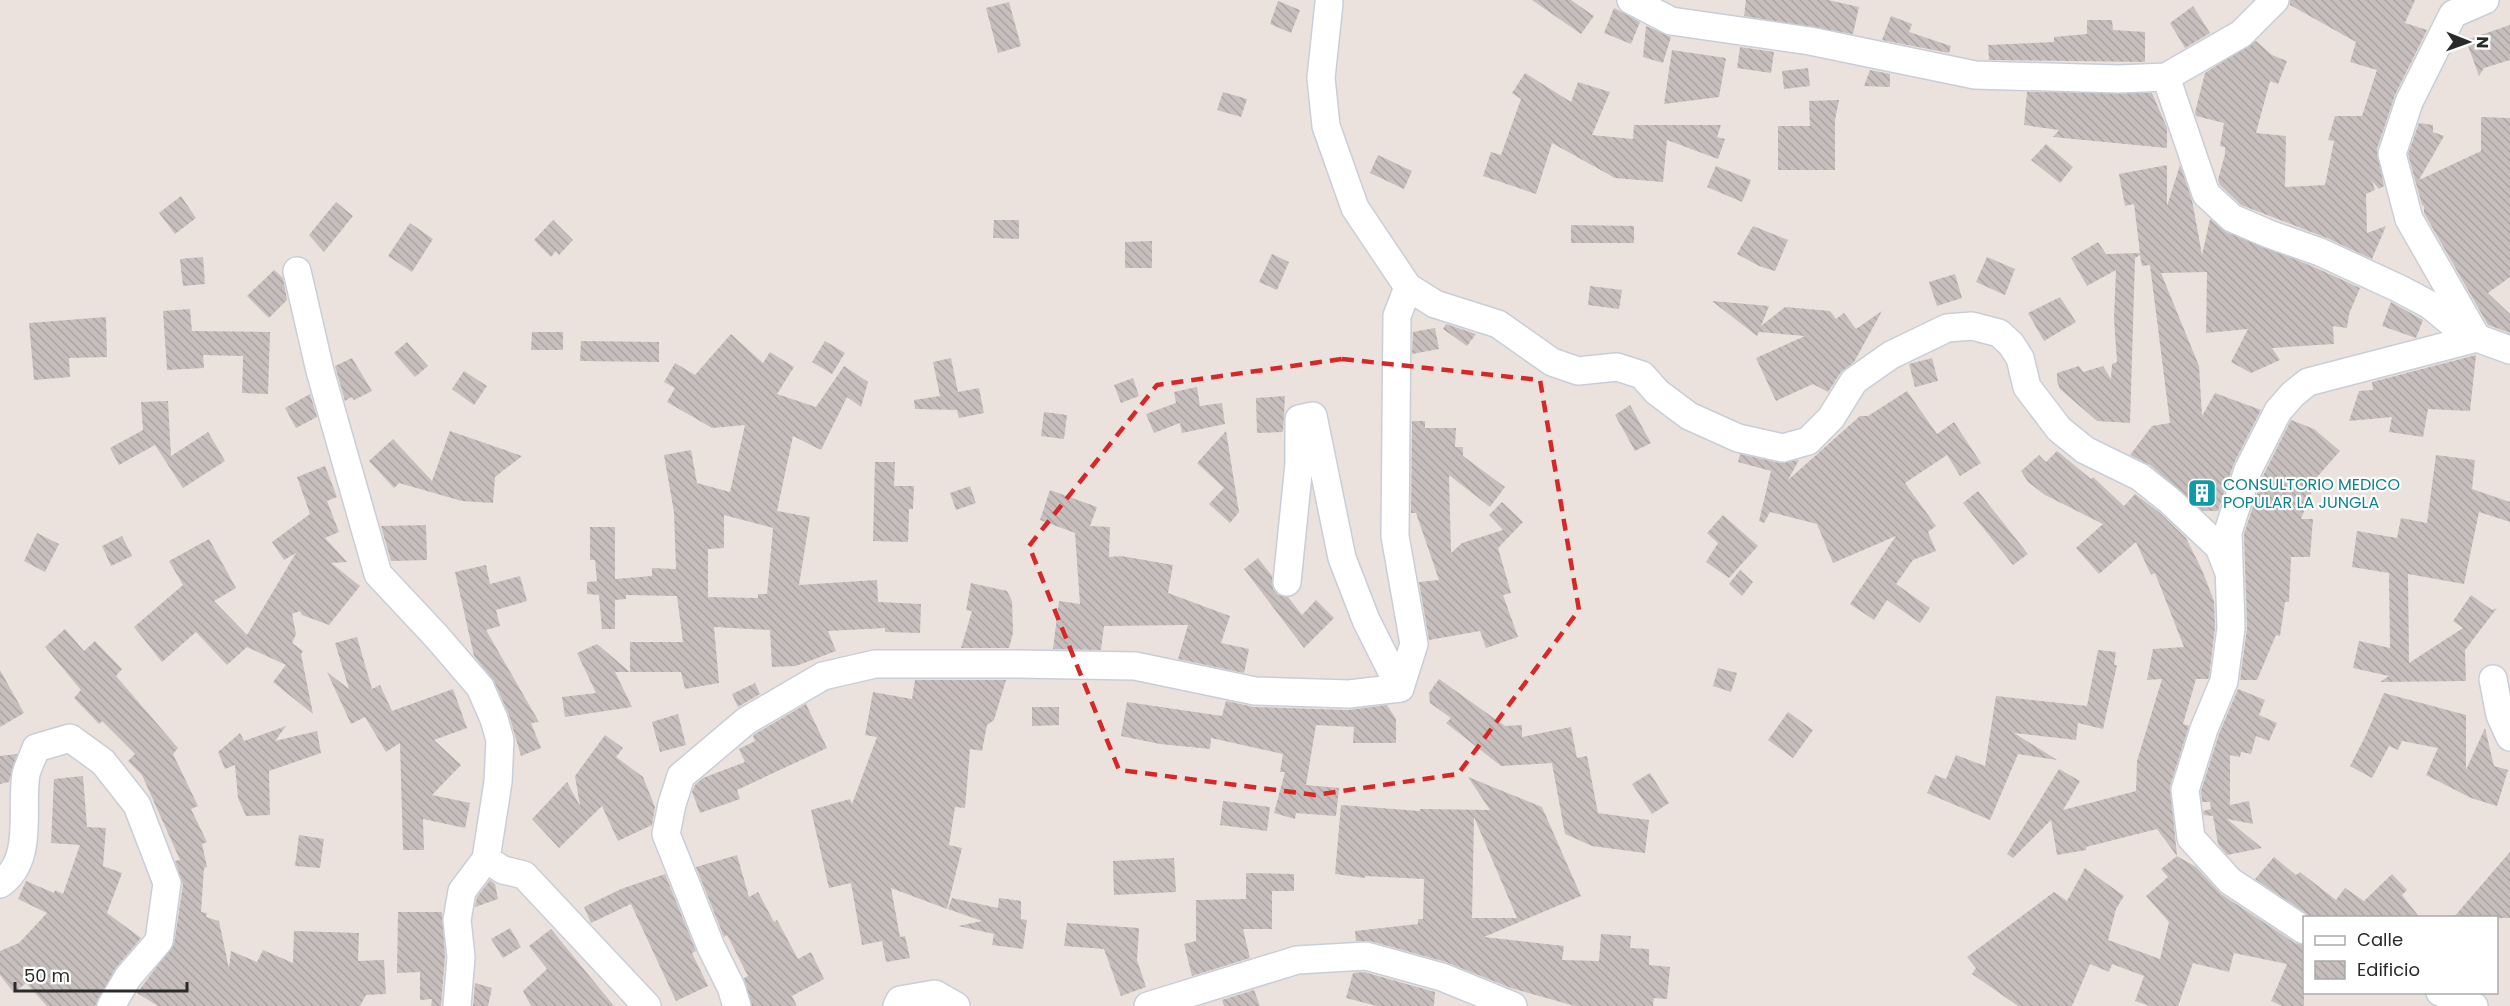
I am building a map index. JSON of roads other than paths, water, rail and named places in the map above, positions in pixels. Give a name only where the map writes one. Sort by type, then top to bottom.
[{"type":"street","points":[[1631,0],[1671,21],[1810,41],[1975,75],[2119,79],[2166,77],[2241,34],[2275,0]]},
{"type":"street","points":[[2477,338],[2409,219],[2392,154],[2409,102],[2453,14],[2485,0]]},
{"type":"street","points":[[1329,3],[1321,78],[1326,126],[1355,208],[1408,287],[1435,304],[1498,324],[1552,362],[1578,371],[1617,367],[1642,375],[1656,392],[1689,416],[1738,438],[1783,448],[1808,441],[1831,418],[1854,381],[1891,355],[1947,328],[1972,326],[1999,333],[2011,344],[2020,358],[2027,387],[2059,429],[2085,450],[2140,477],[2169,500],[2219,547],[2228,570]]},
{"type":"street","points":[[2166,77],[2206,194],[2232,218],[2320,252],[2400,289],[2430,305],[2453,324],[2477,338],[2510,350]]},
{"type":"street","points":[[297,271],[320,371],[378,574],[480,687],[494,719],[500,740],[498,782],[486,859],[462,891],[457,920],[461,957],[457,1006]]},
{"type":"street","points":[[1400,688],[1414,644],[1395,536],[1397,316],[1408,287]]},
{"type":"street","points":[[2303,929],[2230,881],[2191,838],[2185,790],[2204,729],[2224,681],[2231,628],[2228,532],[2248,470],[2278,411],[2308,382],[2477,338]]},
{"type":"street","points":[[1287,582],[1299,464],[1299,419],[1313,416],[1342,558],[1366,620],[1400,688]]},
{"type":"street","points":[[737,1006],[666,834],[672,804],[681,776],[746,721],[823,676],[875,664],[1065,664],[1136,666],[1255,691],[1349,694],[1400,688]]},
{"type":"street","points":[[2493,679],[2500,715],[2510,737]]},
{"type":"street","points":[[0,884],[8,878],[20,851],[26,824],[26,774],[36,748],[70,738],[103,762],[137,805],[167,883],[159,941],[128,977],[111,1006]]},
{"type":"street","points":[[486,859],[503,870],[524,875],[647,1006]]},
{"type":"street","points":[[1148,1006],[1297,960],[1366,956],[1442,976],[1514,1006]]},
{"type":"street","points":[[897,1006],[900,1000],[935,994],[956,1006]]},
{"type":"street","points":[[2443,994],[2474,1006]]},
{"type":"place","name":"CONSULTORIO MEDICO POPULAR LA JUNGLA","points":[[2202,493]]}]
